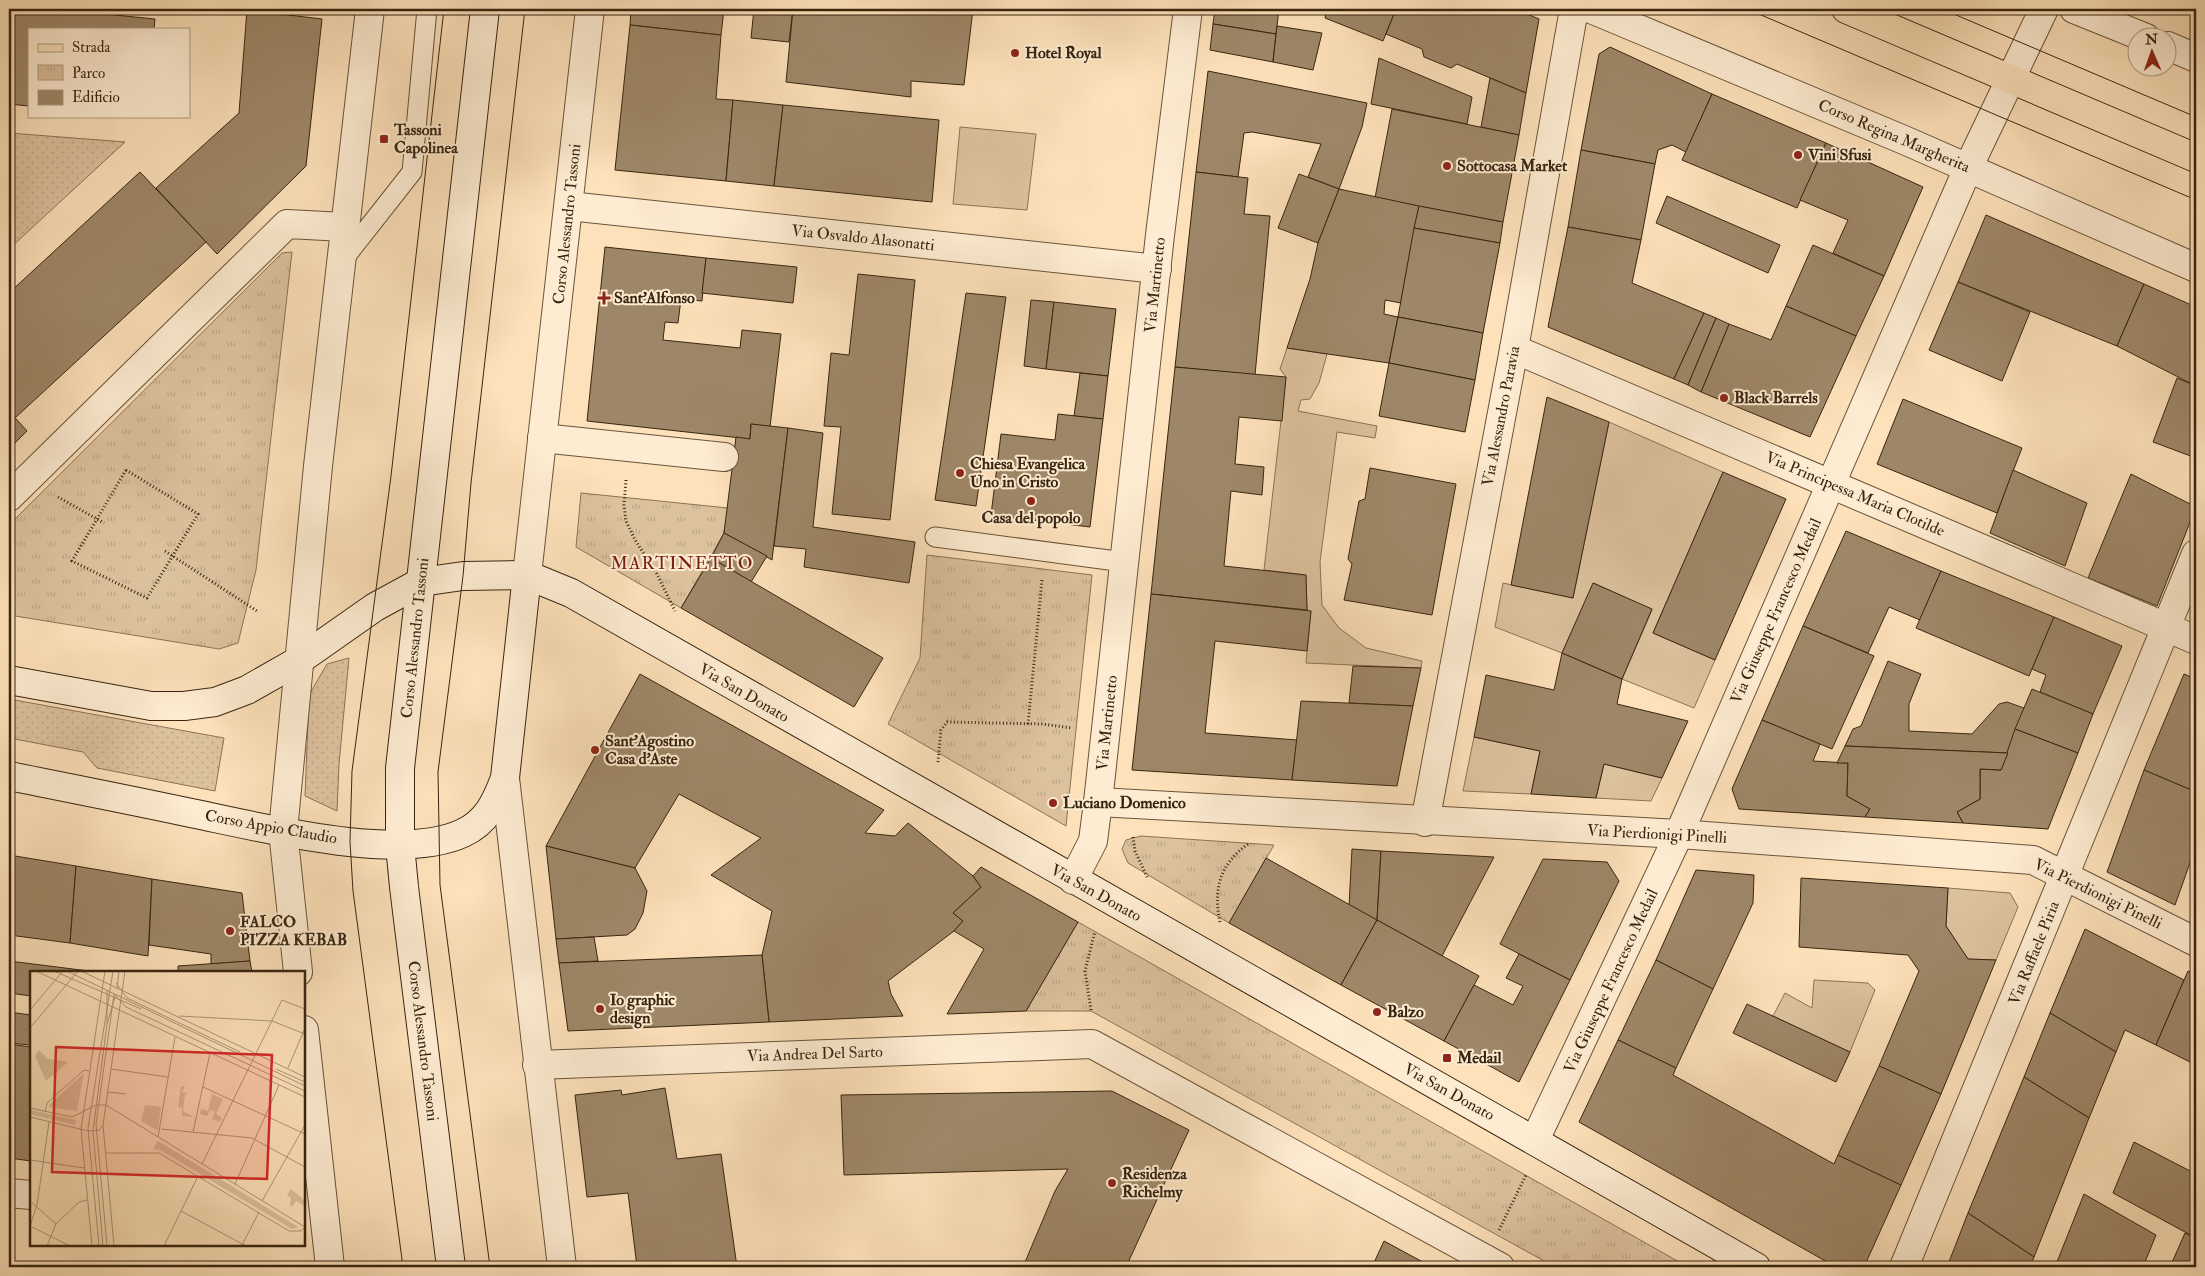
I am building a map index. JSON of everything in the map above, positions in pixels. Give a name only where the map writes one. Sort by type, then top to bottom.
[{"type":"main road","points":[[1846,9],[2196,158]]},
{"type":"street","points":[[298,971],[283,831],[298,661],[340,264],[370,9]]},
{"type":"street","name":"Corso Alessandro Tassoni","points":[[451,1267],[400,846],[400,768],[485,9]]},
{"type":"street","name":"Corso Alessandro Tassoni","points":[[562,1267],[504,778],[590,9]]},
{"type":"street","name":"Via Martinetto","points":[[1073,880],[1093,841],[1188,9]]},
{"type":"street","name":"Via Alessandro Paravia","points":[[1424,822],[1514,349],[1574,9]]},
{"type":"street","name":"Corso Regina Margherita","points":[[1591,9],[1968,168],[2196,268]]},
{"type":"street","name":"Via Giuseppe Francesco Medail","points":[[1535,1140],[1679,834],[1968,168],[2044,9]]},
{"type":"street","points":[[2074,9],[2128,31]]},
{"type":"street","points":[[2178,50],[2196,58]]},
{"type":"street","name":"Via Osvaldo Alasonatti","points":[[569,206],[1157,269]]},
{"type":"street","points":[[9,496],[287,224],[345,227]]},
{"type":"street","name":"Via Principessa Maria Clotilde","points":[[1514,349],[2196,640]]},
{"type":"street","points":[[542,438],[724,457]]},
{"type":"street","name":"Via Raffaele Piria","points":[[1904,1267],[2196,554]]},
{"type":"street","name":"Via San Donato","points":[[421,582],[463,576],[527,576],[571,593],[1756,1267]]},
{"type":"street","points":[[9,680],[151,706],[184,706],[215,702],[247,690],[298,661],[375,607],[421,582]]},
{"type":"street","name":"Corso Appio Claudio","points":[[9,776],[283,831],[350,842],[400,846],[439,842],[463,833],[482,821],[495,805],[504,778]]},
{"type":"street","name":"Via Pierdionigi Pinelli","points":[[1098,802],[1424,822],[1679,834],[2033,860],[2066,874],[2196,942]]},
{"type":"street","name":"Via Andrea Del Sarto","points":[[537,1065],[1092,1044],[1499,1267]]},
{"type":"street","points":[[305,1049],[314,1224],[330,1267]]},
{"type":"street","points":[[9,1193],[30,1195]]},
{"type":"lane","points":[[340,264],[412,172],[427,9]]},
{"type":"lane","points":[[935,537],[1124,562]]},
{"type":"path","points":[[629,447],[624,505],[626,521],[635,540],[656,572],[675,611]]},
{"type":"path","points":[[126,470],[198,514],[147,598],[72,561],[96,518],[126,470]]},
{"type":"path","points":[[28,478],[44,490],[104,523]]},
{"type":"path","points":[[165,551],[257,611]]},
{"type":"path","points":[[1028,724],[1044,551]]},
{"type":"path","points":[[938,762],[941,730],[947,722],[1028,724],[1074,728]]},
{"type":"path","points":[[1132,832],[1135,850],[1148,879]]},
{"type":"path","points":[[1220,922],[1216,903],[1219,881],[1240,851],[1256,839]]},
{"type":"path","points":[[1091,1011],[1085,971],[1095,931]]},
{"type":"path","points":[[1497,1235],[1526,1175]]},
{"type":"green space","points":[[960,127],[1036,134],[1027,210],[953,204]]},
{"type":"green space","points":[[9,133],[125,142],[9,249]]},
{"type":"green space","points":[[292,252],[256,570],[238,643],[219,649],[9,615],[9,525],[282,253]]},
{"type":"green space","points":[[1287,348],[1327,354],[1319,383],[1310,399],[1301,400],[1298,411],[1377,426],[1375,438],[1337,432],[1320,562],[1322,605],[1339,628],[1366,648],[1422,661],[1421,668],[1306,663],[1311,611],[1307,610],[1306,575],[1264,570],[1286,377],[1280,369]]},
{"type":"green space","points":[[1609,422],[1723,472],[1653,633],[1715,660],[1694,708],[1622,679],[1652,610],[1594,583],[1562,653],[1495,627],[1503,583],[1573,598]]},
{"type":"green space","points":[[581,493],[728,508],[724,533],[681,608],[576,547]]},
{"type":"green space","points":[[927,555],[1092,575],[1066,826],[888,724],[920,658]]},
{"type":"green space","points":[[349,658],[339,764],[337,811],[305,796],[309,695],[327,664]]},
{"type":"green space","points":[[9,699],[224,738],[215,791],[97,768],[83,752],[9,738]]},
{"type":"green space","points":[[1474,737],[1540,751],[1531,794],[1463,791]]},
{"type":"green space","points":[[1604,764],[1662,778],[1651,801],[1596,798]]},
{"type":"green space","points":[[1141,836],[1274,845],[1229,923],[1128,863],[1122,849],[1126,840]]},
{"type":"green space","points":[[1948,888],[2010,893],[2018,907],[1996,960],[1968,959],[1946,926]]},
{"type":"green space","points":[[1078,922],[1688,1267],[1555,1267],[1091,1011],[1026,1011]]},
{"type":"green space","points":[[1814,980],[1868,983],[1875,990],[1850,1052],[1773,1016],[1785,993],[1812,1008]]},
{"type":"building","points":[[9,9],[54,9],[155,19],[154,28],[28,28],[28,106],[9,104]]},
{"type":"building","points":[[631,9],[724,9],[721,35],[630,25]]},
{"type":"building","points":[[754,9],[793,9],[789,42],[751,38]]},
{"type":"building","points":[[793,9],[973,9],[964,85],[911,81],[911,97],[786,82]]},
{"type":"building","points":[[1215,9],[1279,9],[1276,34],[1213,24]]},
{"type":"building","points":[[1327,9],[1396,9],[1383,41],[1325,18]]},
{"type":"building","points":[[1396,9],[1515,9],[1539,19],[1526,93],[1457,64],[1451,68],[1424,57],[1422,49],[1386,34]]},
{"type":"building","points":[[247,10],[322,19],[306,166],[217,254],[156,188],[239,113]]},
{"type":"building","points":[[1213,24],[1276,34],[1273,62],[1210,50]]},
{"type":"building","points":[[630,25],[721,35],[716,99],[733,100],[726,181],[615,170]]},
{"type":"building","points":[[1277,26],[1322,33],[1313,70],[1273,62]]},
{"type":"building","points":[[1610,47],[1712,94],[1686,152],[1672,145],[1658,150],[1655,164],[1581,150],[1599,54]]},
{"type":"building","points":[[1379,58],[1472,97],[1467,124],[1371,104]]},
{"type":"building","points":[[1208,71],[1367,103],[1362,127],[1339,189],[1308,177],[1321,144],[1252,132],[1244,133],[1238,177],[1196,172]]},
{"type":"building","points":[[1490,78],[1526,93],[1519,135],[1481,127]]},
{"type":"building","points":[[1712,94],[1826,143],[1797,208],[1682,160]]},
{"type":"building","points":[[733,100],[783,105],[774,186],[726,181]]},
{"type":"building","points":[[783,105],[939,120],[932,202],[774,186]]},
{"type":"building","name":"Sottocasa Market","points":[[1392,109],[1519,135],[1503,222],[1375,198]]},
{"type":"building","points":[[1826,143],[1923,187],[1884,276],[1833,253],[1848,220],[1800,200]]},
{"type":"building","points":[[1581,150],[1655,164],[1641,240],[1568,227]]},
{"type":"building","points":[[140,172],[206,242],[15,418],[9,411],[9,293]]},
{"type":"building","points":[[1196,172],[1248,178],[1244,214],[1270,216],[1255,375],[1175,367]]},
{"type":"building","points":[[1299,174],[1339,189],[1318,243],[1278,228]]},
{"type":"building","points":[[1339,189],[1419,206],[1401,303],[1385,300],[1384,314],[1398,317],[1389,363],[1287,348],[1310,279],[1318,243]]},
{"type":"building","points":[[1667,196],[1780,245],[1768,273],[1656,223]]},
{"type":"building","points":[[1419,206],[1503,222],[1500,243],[1414,228]]},
{"type":"building","points":[[1986,215],[2144,284],[2117,346],[1958,282]]},
{"type":"building","points":[[1568,227],[1641,240],[1632,283],[1704,313],[1674,379],[1548,327]]},
{"type":"building","points":[[1414,228],[1500,243],[1483,333],[1398,317]]},
{"type":"building","points":[[1813,245],[1884,276],[1856,336],[1786,306]]},
{"type":"building","points":[[605,247],[706,258],[702,301],[681,299],[678,323],[665,322],[663,340],[740,348],[742,330],[781,334],[770,427],[751,424],[750,439],[587,421]]},
{"type":"building","points":[[706,258],[797,267],[793,303],[702,293]]},
{"type":"building","points":[[858,274],[915,280],[890,520],[832,514],[841,427],[824,426],[831,353],[849,355]]},
{"type":"building","points":[[1958,282],[2030,312],[2002,381],[1929,350]]},
{"type":"building","points":[[2144,284],[2196,307],[2196,386],[2117,346]]},
{"type":"building","points":[[966,293],[1006,297],[976,506],[935,500]]},
{"type":"building","points":[[1031,300],[1054,302],[1046,369],[1024,366]]},
{"type":"building","points":[[1054,302],[1116,309],[1108,376],[1046,369]]},
{"type":"building","points":[[1786,306],[1856,336],[1810,437],[1701,392],[1729,324],[1771,340]]},
{"type":"building","points":[[1704,313],[1716,318],[1688,385],[1674,379]]},
{"type":"building","points":[[1398,317],[1483,333],[1475,380],[1389,363]]},
{"type":"building","points":[[1716,318],[1729,324],[1701,392],[1688,385]]},
{"type":"building","points":[[1389,363],[1475,380],[1465,432],[1379,416]]},
{"type":"building","points":[[1175,367],[1286,377],[1282,421],[1239,417],[1235,464],[1264,467],[1262,495],[1231,491],[1224,566],[1306,575],[1307,610],[1151,594]]},
{"type":"building","points":[[1080,373],[1108,376],[1103,419],[1074,416]]},
{"type":"building","points":[[2177,378],[2196,386],[2196,458],[2153,442]]},
{"type":"building","points":[[1547,397],[1609,422],[1573,598],[1511,585]]},
{"type":"building","points":[[1903,399],[2022,448],[1997,513],[1877,464]]},
{"type":"building","points":[[9,411],[27,431],[9,449]]},
{"type":"building","points":[[1058,414],[1103,419],[1090,527],[991,515],[1001,434],[1055,440]]},
{"type":"building","points":[[751,424],[788,428],[772,560],[724,533],[736,437],[750,439]]},
{"type":"building","points":[[788,428],[823,433],[813,527],[915,542],[909,583],[804,567],[806,549],[774,546]]},
{"type":"building","points":[[1370,468],[1456,484],[1432,615],[1344,600],[1352,564],[1348,559],[1359,501],[1365,499]]},
{"type":"building","points":[[2013,470],[2087,503],[2065,566],[1990,533]]},
{"type":"building","points":[[1723,472],[1786,499],[1715,660],[1653,633]]},
{"type":"building","points":[[2131,474],[2196,507],[2157,606],[2088,578]]},
{"type":"building","points":[[1846,531],[1941,571],[1920,620],[1889,607],[1868,653],[1803,626]]},
{"type":"building","points":[[724,533],[767,556],[751,582],[711,558]]},
{"type":"building","points":[[711,558],[883,658],[854,707],[681,608]]},
{"type":"building","points":[[1941,571],[2054,617],[2029,676],[1916,628]]},
{"type":"building","points":[[1593,583],[1652,609],[1622,679],[1562,653]]},
{"type":"building","points":[[1151,594],[1311,611],[1307,651],[1215,641],[1205,733],[1297,740],[1292,780],[1132,770]]},
{"type":"building","points":[[2054,617],[2122,646],[2093,714],[2040,692],[2046,675],[2032,669]]},
{"type":"building","points":[[1803,626],[1874,656],[1832,749],[1762,720]]},
{"type":"building","points":[[1562,653],[1622,679],[1617,704],[1688,721],[1662,778],[1604,764],[1596,798],[1531,794],[1540,751],[1474,737],[1486,675],[1554,690]]},
{"type":"building","points":[[1888,661],[1921,674],[1909,704],[1909,731],[1972,734],[1999,704],[2007,702],[2024,708],[2008,753],[1845,746],[1853,729],[1861,726]]},
{"type":"building","points":[[1353,666],[1421,668],[1413,706],[1349,703]]},
{"type":"building","points":[[640,674],[884,810],[865,833],[895,836],[908,823],[973,876],[981,887],[953,913],[963,921],[954,931],[888,981],[891,994],[903,1016],[769,1022],[762,955],[772,911],[711,875],[761,838],[679,794],[635,868],[546,846]]},
{"type":"building","points":[[2184,674],[2196,679],[2196,792],[2144,770]]},
{"type":"building","points":[[2032,689],[2093,714],[2078,753],[2015,729]]},
{"type":"building","points":[[1301,701],[1413,706],[1397,786],[1292,780]]},
{"type":"building","points":[[1762,720],[1820,744],[1813,761],[1848,763],[1847,796],[1870,809],[1865,817],[1739,809],[1732,789]]},
{"type":"building","points":[[2015,729],[2078,753],[2048,829],[1963,823],[1957,812],[1980,799],[1980,769],[2001,770]]},
{"type":"building","points":[[1845,746],[2008,753],[2001,770],[1980,769],[1980,799],[1957,812],[1963,823],[1865,817],[1870,809],[1847,796],[1848,763],[1837,763]]},
{"type":"building","points":[[2144,770],[2196,792],[2196,846],[2175,905],[2107,872]]},
{"type":"building","points":[[546,846],[635,868],[647,891],[643,913],[635,929],[627,935],[556,939]]},
{"type":"building","points":[[1352,849],[1381,851],[1377,920],[1349,906]]},
{"type":"building","points":[[1381,851],[1494,857],[1442,956],[1377,920]]},
{"type":"building","points":[[9,855],[76,866],[70,943],[9,935]]},
{"type":"building","points":[[1266,858],[1377,920],[1341,985],[1229,923]]},
{"type":"building","points":[[1543,859],[1607,862],[1619,881],[1570,980],[1500,944]]},
{"type":"building","points":[[76,866],[152,879],[148,956],[70,943]]},
{"type":"building","points":[[981,867],[1078,922],[1026,1011],[947,1014],[984,949],[954,931],[963,921],[953,913],[981,887],[973,876]]},
{"type":"building","points":[[1696,870],[1754,875],[1753,903],[1713,989],[1656,960]]},
{"type":"building","points":[[1801,878],[1948,888],[1946,926],[1968,959],[1996,960],[1941,1094],[1879,1066],[1919,971],[1908,955],[1799,947]]},
{"type":"building","points":[[152,879],[242,893],[250,961],[211,964],[211,954],[149,945]]},
{"type":"building","points":[[1377,920],[1479,976],[1444,1041],[1341,985]]},
{"type":"building","points":[[2085,929],[2184,980],[2156,1045],[2125,1030],[2116,1052],[2050,1013]]},
{"type":"building","points":[[594,937],[598,961],[559,963],[556,939]]},
{"type":"building","points":[[1519,954],[1570,980],[1519,1082],[1444,1041],[1474,985],[1513,1005],[1523,986],[1506,978]]},
{"type":"building","points":[[762,955],[769,1022],[568,1031],[559,963]]},
{"type":"building","points":[[1656,960],[1713,989],[1676,1068],[1618,1040]]},
{"type":"building","points":[[9,961],[89,971],[30,971],[30,996],[9,993]]},
{"type":"building","points":[[250,961],[252,971],[178,971],[178,966]]},
{"type":"building","points":[[2188,971],[2196,975],[2196,1065],[2156,1045]]},
{"type":"building","points":[[1747,1004],[1850,1052],[1836,1082],[1733,1033]]},
{"type":"building","points":[[9,1012],[30,1015],[30,1045],[9,1043]]},
{"type":"building","points":[[2050,1013],[2116,1052],[2089,1118],[2024,1077]]},
{"type":"building","points":[[1618,1040],[1676,1068],[1673,1075],[1834,1164],[1838,1155],[1901,1185],[1864,1267],[1836,1267],[1579,1122]]},
{"type":"building","points":[[9,1044],[30,1047],[30,1161],[9,1158]]},
{"type":"building","points":[[1879,1066],[1941,1094],[1901,1185],[1838,1155]]},
{"type":"building","points":[[2024,1077],[2089,1118],[2034,1257],[1968,1213]]},
{"type":"building","points":[[665,1088],[677,1159],[721,1154],[737,1267],[637,1267],[628,1193],[587,1197],[575,1095],[621,1090],[622,1095]]},
{"type":"building","name":"Residenza Richelmy","points":[[1112,1091],[1189,1130],[1126,1267],[1023,1267],[1055,1191],[1068,1169],[844,1175],[841,1095]]},
{"type":"building","points":[[2134,1142],[2196,1174],[2196,1238],[2113,1193]]},
{"type":"building","points":[[2084,1194],[2156,1235],[2143,1267],[2055,1267]]},
{"type":"building","points":[[1968,1213],[2034,1257],[2030,1267],[1947,1267]]},
{"type":"building","points":[[2185,1233],[2196,1238],[2196,1267],[2170,1267]]},
{"type":"building","points":[[1384,1241],[1432,1267],[1372,1267]]},
{"type":"building","points":[[95,1262],[144,1267],[94,1267]]},
{"type":"tram line","points":[[403,1267],[353,891],[350,842],[352,771],[391,476],[444,9]]},
{"type":"tram line","points":[[490,1267],[440,885],[438,772],[463,576],[471,483],[525,9]]},
{"type":"tram line","points":[[1747,9],[2196,200]]},
{"type":"tram line","points":[[1942,9],[2196,117]]},
{"type":"place","name":"Hotel Royal","points":[[1015,53]]},
{"type":"place","name":"Tassoni Capolinea","points":[[384,139]]},
{"type":"place","name":"Vini Sfusi","points":[[1798,155]]},
{"type":"place","name":"Sottocasa Market","points":[[1447,166]]},
{"type":"place","name":"Sant'Alfonso","points":[[604,298]]},
{"type":"place","name":"Black Barrels","points":[[1724,398]]},
{"type":"place","name":"Chiesa Evangelica Uno in Cristo","points":[[960,473]]},
{"type":"place","name":"Casa del popolo","points":[[1031,501]]},
{"type":"place","name":"Sant'Agostino Casa d'Aste","points":[[595,750]]},
{"type":"place","name":"Luciano Domenico","points":[[1053,803]]},
{"type":"place","name":"FALCO PIZZA KEBAB","points":[[230,931]]},
{"type":"place","name":"Io graphic design","points":[[600,1009]]},
{"type":"place","name":"Balzo","points":[[1377,1012]]},
{"type":"place","name":"Medail","points":[[1447,1058]]},
{"type":"place","name":"Residenza Richelmy","points":[[1112,1183]]},
{"type":"district","name":"MARTINETTO","points":[[682,563]]}]
